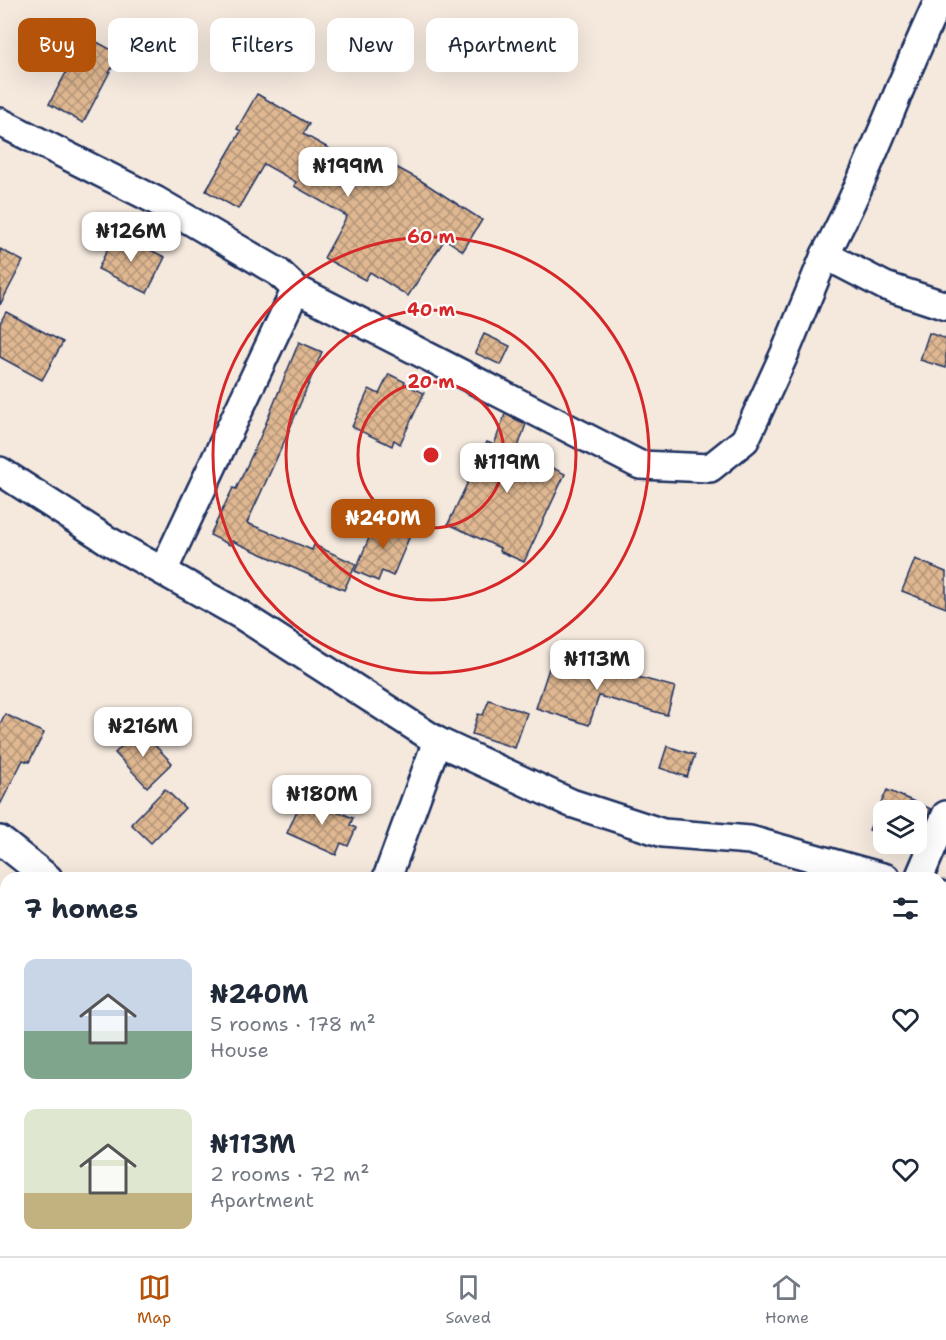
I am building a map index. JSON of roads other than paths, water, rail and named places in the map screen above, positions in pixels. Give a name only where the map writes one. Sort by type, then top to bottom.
[{"type":"street","points":[[0,122],[155,200],[278,272],[296,289],[640,465],[710,468],[745,440],[784,355],[825,255],[848,212],[915,50],[939,0]]},
{"type":"street","points":[[825,255],[885,286],[946,306]]},
{"type":"street","points":[[164,572],[296,289]]},
{"type":"street","points":[[0,471],[107,540],[241,615],[437,741],[571,803],[663,832],[750,840],[865,872]]},
{"type":"street","points":[[389,872],[437,741]]},
{"type":"street","points":[[922,872],[946,815]]},
{"type":"street","points":[[0,840],[40,872]]}]
